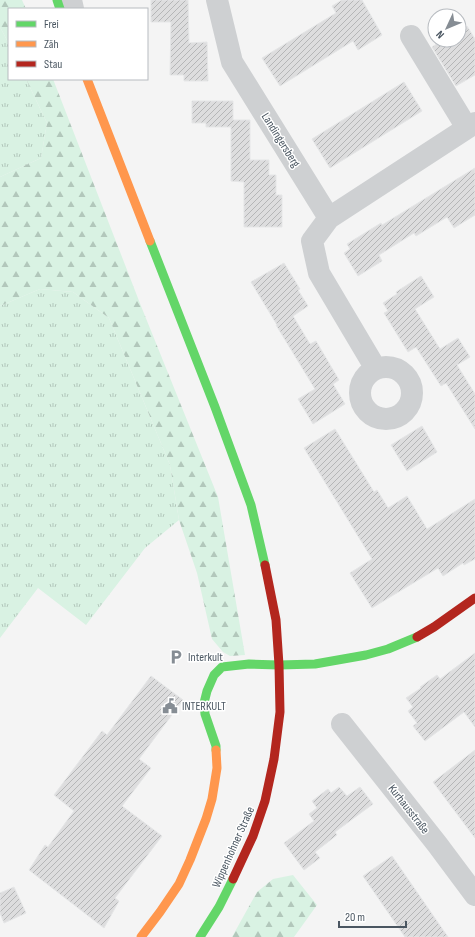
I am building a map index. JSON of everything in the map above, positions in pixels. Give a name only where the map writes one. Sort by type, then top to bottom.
[{"type":"main road","name":"Wippenhohner Straße","points":[[90,84],[215,407],[251,505],[265,563],[276,620],[280,712],[274,759],[265,802],[253,836],[219,908],[200,937]]},
{"type":"main road","points":[[141,937],[179,884],[206,819],[212,799],[217,768],[216,746],[205,714],[204,703],[207,690],[214,675],[222,667],[249,664],[315,664],[366,655],[388,649],[413,639],[434,627],[475,598]]},
{"type":"street","name":"Landingersberg","points":[[217,0],[232,62],[329,218]]},
{"type":"street","points":[[376,368],[319,272],[312,241],[329,218],[471,126],[411,36]]},
{"type":"street","name":"Kurhausstraße","points":[[342,724],[437,844],[475,895]]},
{"type":"green space","points":[[0,0],[22,0],[26,8],[8,8],[8,42],[0,27]]},
{"type":"green space","points":[[0,27],[8,42],[8,80],[26,80],[47,123],[41,158],[0,177]]},
{"type":"green space","points":[[26,80],[53,80],[141,306],[218,497],[245,655],[230,656],[223,652],[212,639],[197,573],[179,520],[170,465],[109,318],[73,292],[40,289],[0,306],[0,177],[41,158],[47,123]]},
{"type":"green space","points":[[40,289],[73,292],[109,318],[170,465],[179,520],[145,548],[86,625],[38,588],[0,638],[0,306]]},
{"type":"green space","points":[[293,875],[317,905],[294,937],[232,937],[257,892],[273,879]]},
{"type":"building","points":[[151,0],[188,0],[189,43],[207,42],[208,81],[184,81],[184,75],[170,75],[171,22],[151,22]]},
{"type":"building","points":[[342,0],[362,0],[382,35],[358,50],[353,41],[280,86],[262,58],[336,13],[332,6]]},
{"type":"building","points":[[467,26],[475,39],[475,75],[456,86],[433,48],[467,48]]},
{"type":"building","points":[[404,82],[422,111],[330,168],[312,139]]},
{"type":"building","points":[[192,101],[233,101],[233,120],[250,120],[250,160],[269,160],[269,175],[276,175],[276,195],[282,195],[282,227],[244,227],[244,182],[231,181],[231,127],[206,127],[206,123],[192,123]]},
{"type":"building","points":[[475,168],[475,215],[454,228],[447,217],[416,236],[414,233],[379,255],[382,261],[358,276],[344,253],[350,249],[347,244],[381,223],[382,225]]},
{"type":"building","points":[[284,263],[300,289],[298,290],[308,306],[293,316],[310,344],[316,341],[339,380],[333,384],[345,404],[313,424],[298,399],[315,389],[251,282]]},
{"type":"building","points":[[421,276],[434,297],[415,309],[440,349],[458,338],[470,357],[457,365],[475,394],[475,429],[446,383],[441,386],[416,347],[408,352],[384,313],[388,311],[383,303],[397,294],[396,292]]},
{"type":"building","points":[[422,426],[437,452],[407,471],[391,445]]},
{"type":"building","points":[[335,429],[374,492],[377,490],[388,508],[407,496],[427,529],[475,499],[475,559],[464,565],[463,563],[443,576],[438,568],[372,608],[350,573],[372,559],[304,448]]},
{"type":"building","points":[[475,653],[475,727],[464,712],[425,741],[413,726],[417,723],[408,711],[413,707],[406,698],[437,675],[440,679]]},
{"type":"building","points":[[151,676],[183,700],[139,759],[151,768],[122,806],[162,836],[115,898],[119,901],[104,928],[29,870],[45,845],[48,847],[74,811],[54,795],[102,731],[107,735]]},
{"type":"building","points":[[475,750],[475,838],[433,782]]},
{"type":"building","points":[[339,787],[347,796],[360,787],[373,804],[335,832],[337,835],[315,852],[320,858],[304,870],[284,843],[314,821],[309,814],[317,808],[312,801],[328,789],[331,793]]},
{"type":"building","points":[[392,856],[448,937],[405,937],[363,876]]},
{"type":"building","points":[[14,887],[26,913],[4,923],[0,913],[0,893]]},
{"type":"traffic: fast","points":[[57,0],[60,8]]},
{"type":"traffic: fast","points":[[150,241],[215,407],[251,505],[265,565]]},
{"type":"traffic: fast","points":[[216,750],[205,714],[204,703],[207,691],[214,675],[222,667],[249,664],[315,664],[366,655],[388,649],[417,637]]},
{"type":"traffic: fast","points":[[200,937],[219,907],[233,879]]},
{"type":"traffic: slow","points":[[87,80],[150,241]]},
{"type":"traffic: slow","points":[[141,937],[179,884],[190,860],[212,799],[217,768],[216,750]]},
{"type":"traffic: jam","points":[[233,879],[253,836],[265,801],[274,759],[280,712],[276,620],[265,565]]},
{"type":"traffic: jam","points":[[417,637],[475,598]]},
{"type":"place","name":"Interkult","points":[[176,657]]},
{"type":"place","name":"INTERKULT","points":[[170,706]]}]
